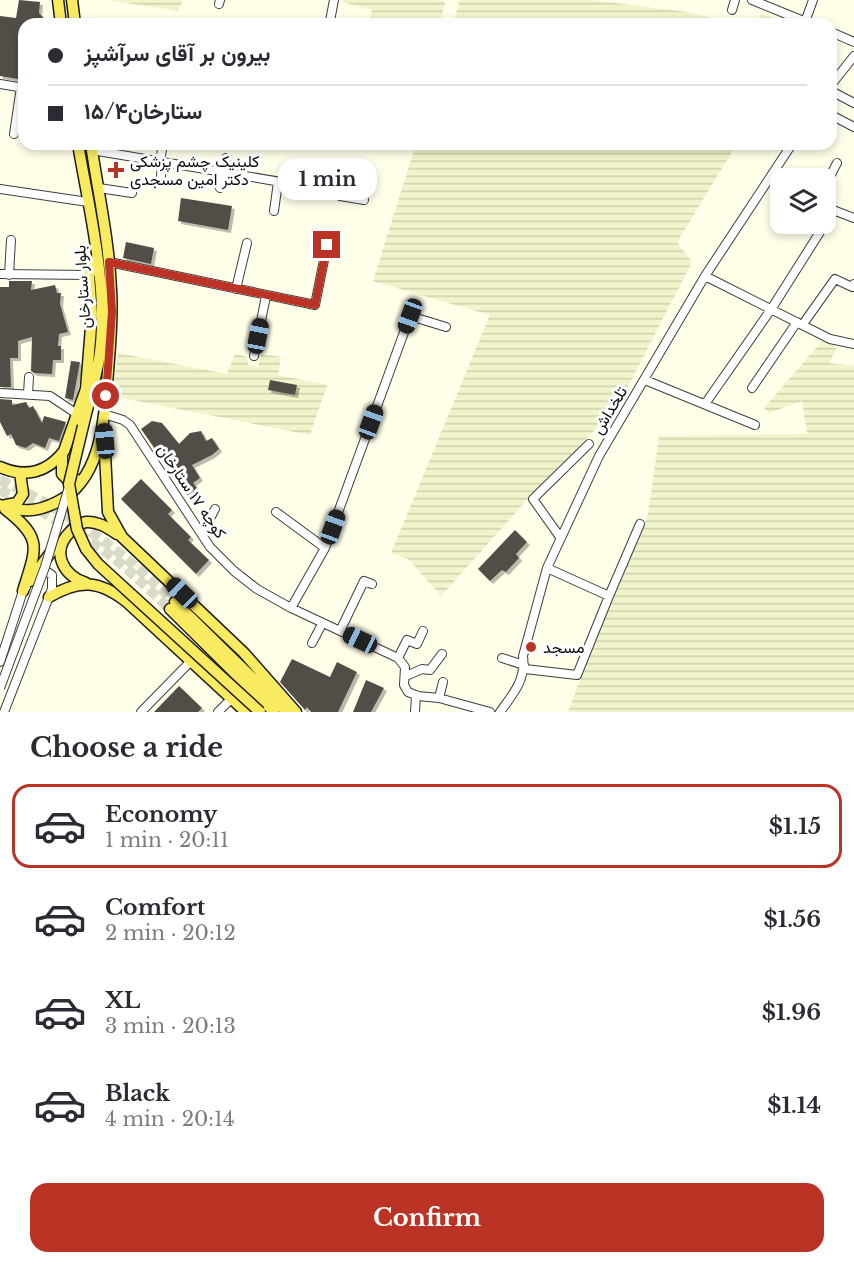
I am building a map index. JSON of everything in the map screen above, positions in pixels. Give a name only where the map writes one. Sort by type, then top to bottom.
[{"type":"main road","points":[[58,0],[60,18]]},
{"type":"main road","points":[[72,0],[74,18]]},
{"type":"main road","name":"بلوار ستارخان","points":[[69,484],[99,358],[101,301],[97,258],[79,150]]},
{"type":"main road","name":"بلوار ستارخان","points":[[93,150],[109,262],[112,312],[104,419]]},
{"type":"main road","points":[[88,470],[76,481],[72,481],[64,478],[61,468],[62,454],[87,389],[92,315],[89,274],[97,258]]},
{"type":"main road","points":[[0,505],[18,511],[42,510],[76,490],[96,453],[104,419]]},
{"type":"main road","points":[[104,419],[108,512],[122,537]]},
{"type":"main road","points":[[0,467],[20,473],[33,472],[62,454]]},
{"type":"main road","points":[[0,505],[14,504],[21,500],[24,491],[20,473]]},
{"type":"main road","points":[[69,484],[77,529],[92,557],[260,712]]},
{"type":"main road","points":[[0,505],[26,527],[33,538],[33,555],[23,591]]},
{"type":"main road","points":[[23,591],[42,562],[78,525],[85,522],[104,526],[122,537],[244,653],[296,712]]},
{"type":"main road","points":[[64,538],[60,551],[61,559],[68,572],[83,582],[108,588],[122,597],[246,712]]},
{"type":"main road","points":[[49,597],[62,589],[79,585],[100,586]]},
{"type":"main road","points":[[274,712],[172,606],[287,712]]},
{"type":"street","points":[[331,18],[334,0]]},
{"type":"street","points":[[732,10],[734,0]]},
{"type":"street","points":[[752,0],[796,18]]},
{"type":"street","points":[[809,18],[813,0]]},
{"type":"street","points":[[837,35],[854,42]]},
{"type":"street","points":[[837,77],[854,56]]},
{"type":"street","points":[[0,84],[18,87]]},
{"type":"street","points":[[837,94],[854,103]]},
{"type":"street","points":[[14,134],[18,114]]},
{"type":"street","points":[[837,118],[854,128]]},
{"type":"street","points":[[107,150],[340,192],[340,196],[364,200]]},
{"type":"street","points":[[161,177],[162,150]]},
{"type":"street","name":"تلخداش","points":[[776,168],[788,150]]},
{"type":"street","points":[[220,188],[226,158]]},
{"type":"street","points":[[834,168],[837,163]]},
{"type":"street","name":"تلخداش","points":[[500,712],[517,689],[524,667],[523,656],[547,568],[599,456],[705,276],[770,178]]},
{"type":"street","points":[[274,211],[278,182]]},
{"type":"street","points":[[99,188],[132,193]]},
{"type":"street","points":[[0,189],[88,202]]},
{"type":"street","points":[[836,211],[854,218]]},
{"type":"street","points":[[705,404],[772,308],[818,234]]},
{"type":"street","points":[[11,240],[4,275],[89,274]]},
{"type":"street","points":[[236,290],[248,243]]},
{"type":"street","points":[[109,262],[315,305],[327,245]]},
{"type":"street","points":[[705,276],[830,339],[854,344]]},
{"type":"street","points":[[752,388],[835,279],[852,287],[854,284]]},
{"type":"street","points":[[254,356],[266,296]]},
{"type":"street","points":[[291,608],[325,548],[410,316],[446,327]]},
{"type":"street","points":[[28,394],[29,377]]},
{"type":"street","points":[[645,380],[755,425]]},
{"type":"street","points":[[0,393],[50,396],[77,414]]},
{"type":"street","name":"کوچه ۱۷ ستارخان","points":[[104,419],[123,420],[130,425],[210,547],[234,571],[257,589],[291,608],[398,658]]},
{"type":"street","points":[[560,537],[533,499],[589,444]]},
{"type":"street","points":[[0,688],[45,567],[69,484]]},
{"type":"street","points":[[202,534],[215,509]]},
{"type":"street","points":[[276,512],[325,548]]},
{"type":"street","points":[[502,658],[524,667],[577,675],[639,524]]},
{"type":"street","points":[[547,568],[609,596]]},
{"type":"street","points":[[0,662],[23,591],[35,576],[46,571],[53,579],[49,597],[4,712]]},
{"type":"street","points":[[340,632],[364,581],[372,584]]},
{"type":"street","points":[[312,643],[322,624]]},
{"type":"street","points":[[423,632],[417,644],[407,640],[398,658],[405,667],[404,685],[408,692],[490,712]]},
{"type":"street","points":[[406,676],[422,669],[430,670],[442,654]]},
{"type":"street","points":[[141,712],[191,661]]},
{"type":"street","points":[[439,698],[443,682]]},
{"type":"street","points":[[415,712],[416,695]]},
{"type":"street","points":[[218,712],[231,699]]},
{"type":"green space","points":[[108,0],[183,0],[178,11]]},
{"type":"green space","points":[[343,0],[435,0],[445,2],[441,18],[370,18],[372,10],[343,2]]},
{"type":"green space","points":[[460,0],[591,0],[687,12],[713,18],[455,18]]},
{"type":"green space","points":[[761,13],[773,18],[758,18]]},
{"type":"green space","points":[[414,150],[733,150],[677,242],[692,262],[618,406],[535,491],[441,596],[408,559],[391,553],[490,315],[373,281]]},
{"type":"green space","points":[[822,341],[837,347],[829,363],[854,366],[854,712],[568,712],[616,587],[648,515],[659,436],[807,434],[802,401],[769,413],[764,408]]},
{"type":"green space","points":[[118,353],[227,374],[235,354],[247,357],[248,365],[258,367],[261,354],[281,357],[278,375],[327,385],[310,435],[112,396]]},
{"type":"building","points":[[19,0],[40,2],[39,13],[44,18],[18,18],[18,79],[0,76],[0,16],[16,18]]},
{"type":"building","points":[[181,198],[232,206],[228,230],[178,221]]},
{"type":"building","points":[[126,242],[154,248],[151,264],[123,258]]},
{"type":"building","points":[[9,281],[32,281],[31,290],[55,285],[57,293],[61,293],[60,304],[68,332],[59,334],[58,346],[61,346],[61,360],[53,360],[52,374],[31,371],[32,337],[18,341],[18,358],[10,358],[11,387],[0,387],[0,287],[9,287]]},
{"type":"building","points":[[71,361],[80,362],[73,400],[65,398]]},
{"type":"building","points":[[270,380],[297,385],[295,395],[268,390]]},
{"type":"building","points":[[0,399],[12,400],[12,405],[26,402],[29,408],[33,406],[42,423],[44,416],[66,422],[59,441],[49,438],[45,448],[33,443],[26,448],[16,445],[11,434],[7,436],[0,422]]},
{"type":"building","points":[[152,421],[162,423],[179,444],[190,433],[201,431],[206,441],[212,438],[219,449],[192,465],[200,478],[193,483],[197,488],[187,495],[141,429]]},
{"type":"building","points":[[141,479],[172,510],[168,514],[191,537],[188,540],[209,560],[196,574],[121,499]]},
{"type":"building","points":[[515,530],[527,542],[516,554],[519,558],[506,572],[502,570],[490,581],[478,569]]},
{"type":"building","points":[[292,659],[330,677],[337,662],[357,672],[338,712],[311,712],[307,707],[305,710],[280,682]]},
{"type":"building","points":[[366,680],[384,688],[371,712],[353,712]]},
{"type":"building","points":[[179,686],[202,708],[198,712],[154,712]]},
{"type":"tunnel","points":[[0,480],[71,518],[93,533],[175,602]]},
{"type":"tunnel","points":[[0,490],[59,522],[103,550],[133,574],[170,609]]},
{"type":"place","name":"کلینیک چشم پزشکی دکتر امین مسجدی","points":[[116,170]]},
{"type":"place","name":"مسجد","points":[[531,647]]},
{"type":"route","points":[[106,396],[112,312],[109,262],[315,305],[327,245]]}]
